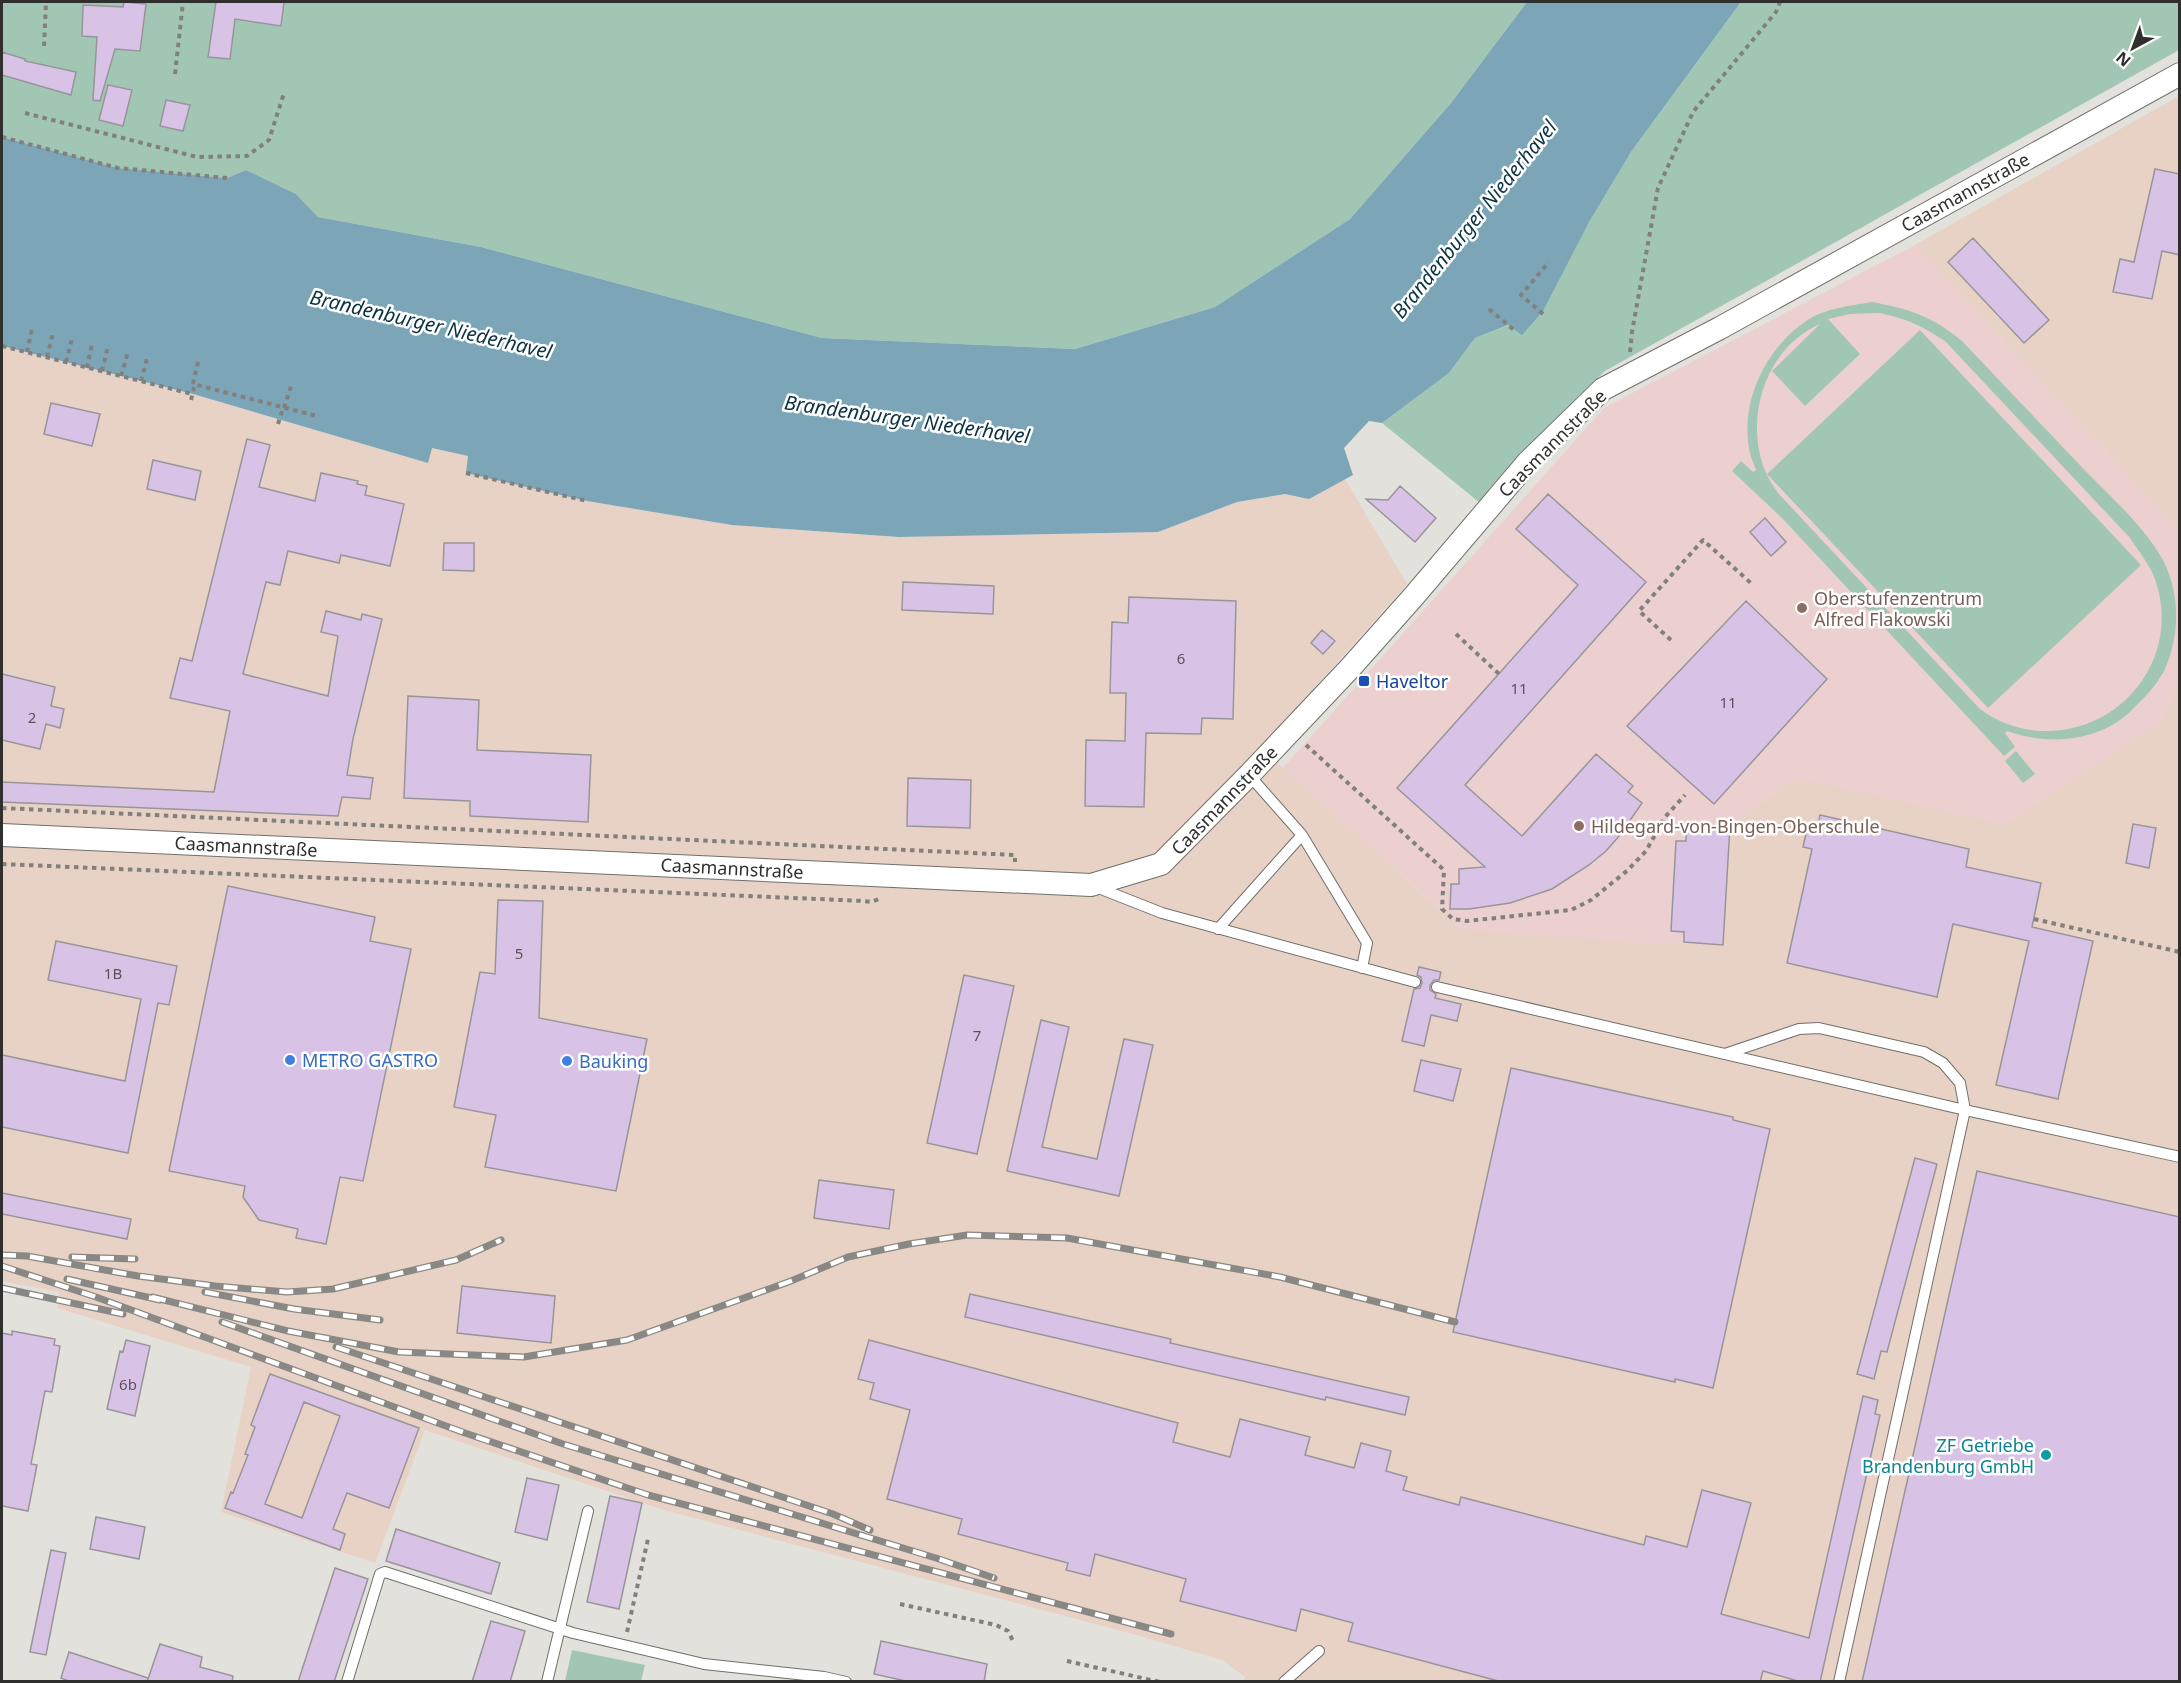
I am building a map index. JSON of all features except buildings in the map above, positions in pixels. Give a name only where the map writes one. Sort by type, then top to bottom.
[{"type":"street","name":"Caasmannstraße","points":[[2,835],[1090,885],[1161,864],[1249,775],[1414,597],[1528,462],[1603,389],[1720,328],[2180,74]]},
{"type":"lane","points":[[1249,775],[1302,835],[1367,943],[1362,968]]},
{"type":"lane","points":[[1218,929],[1302,835]]},
{"type":"lane","points":[[1090,885],[1162,913],[1415,982]]},
{"type":"lane","points":[[1437,987],[1965,1110],[2180,1157]]},
{"type":"lane","points":[[1725,1054],[1799,1029],[1819,1028],[1924,1052],[1943,1064],[1960,1083],[1965,1110],[1839,1682]]},
{"type":"lane","points":[[547,1682],[588,1511]]},
{"type":"lane","points":[[347,1682],[380,1574],[385,1572],[560,1629],[624,1645],[704,1664],[824,1677],[846,1682]]},
{"type":"lane","points":[[1284,1682],[1319,1651]]},
{"type":"path","points":[[44,46],[46,2]]},
{"type":"path","points":[[175,74],[183,2]]},
{"type":"path","points":[[1632,332],[1658,188],[1693,112],[1776,12],[1780,2]]},
{"type":"path","points":[[25,113],[197,157],[247,156],[269,140],[284,93]]},
{"type":"path","points":[[2,137],[118,168],[227,178]]},
{"type":"path","points":[[1544,314],[1521,295],[1549,261]]},
{"type":"path","points":[[1489,309],[1514,330]]},
{"type":"path","points":[[27,352],[32,329]]},
{"type":"path","points":[[47,357],[53,333]]},
{"type":"path","points":[[66,362],[72,339]]},
{"type":"path","points":[[87,368],[92,343]]},
{"type":"path","points":[[2,346],[192,394]]},
{"type":"path","points":[[102,372],[108,346]]},
{"type":"path","points":[[121,376],[128,351]]},
{"type":"path","points":[[141,381],[148,355]]},
{"type":"path","points":[[190,400],[198,362]]},
{"type":"path","points":[[278,424],[292,383]]},
{"type":"path","points":[[195,384],[317,416]]},
{"type":"path","points":[[466,473],[587,501]]},
{"type":"path","points":[[1671,640],[1639,611],[1703,540],[1753,585]]},
{"type":"path","points":[[1456,634],[1499,674]]},
{"type":"path","points":[[1301,741],[1444,870],[1442,909],[1453,919],[1467,921],[1571,910],[1583,905],[1628,870],[1646,851],[1665,817],[1685,795]]},
{"type":"path","points":[[2,808],[1015,855],[1015,881]]},
{"type":"path","points":[[2,864],[864,902],[888,896]]},
{"type":"path","points":[[2034,919],[2180,952]]},
{"type":"path","points":[[624,1645],[648,1539]]},
{"type":"path","points":[[900,1604],[996,1625],[1008,1631],[1014,1643]]},
{"type":"path","points":[[1067,1661],[1160,1682]]},
{"type":"shaded area","points":[[2179,96],[2179,530],[1915,245]]},
{"type":"shaded area","name":"Oberstufenzentrum Alfred Flakowski","points":[[1915,245],[2179,530],[2179,687],[2160,723],[2005,825],[1809,781],[1791,782],[1730,826],[1723,945],[1642,943],[1463,930],[1283,768],[1604,408]]},
{"type":"shaded area","points":[[2,346],[192,394],[428,463],[431,448],[468,456],[466,473],[587,501],[732,525],[899,537],[1158,532],[1237,502],[1285,494],[1310,498],[1345,479],[1407,584],[1261,748],[1448,917],[1723,945],[1730,826],[1791,782],[1809,781],[2160,723],[2179,687],[2179,1681],[1244,1681],[1245,1677],[1222,1660],[1133,1634],[664,1510],[425,1430],[375,1563],[221,1512],[251,1367],[57,1308],[59,1292],[2,1281]]},
{"type":"green space","points":[[2,2],[1527,2],[1451,103],[1350,219],[1215,307],[1075,349],[822,338],[481,247],[318,217],[296,194],[246,170],[227,178],[118,168],[2,137]]},
{"type":"green space","points":[[1741,2],[2179,2],[2179,50],[1605,371],[1480,503],[1382,423],[1449,373],[1475,338],[1509,325],[1588,224],[1631,152]]},
{"type":"green space","points":[[1872,302],[1920,315],[1940,325],[1962,341],[2131,517],[2160,555],[2167,568],[2175,596],[2176,626],[2170,655],[2162,675],[2154,686],[2131,711],[2104,729],[2088,735],[2056,739],[2039,739],[2007,731],[2005,733],[2015,747],[2004,756],[1782,518],[1732,471],[1741,461],[1753,472],[1756,470],[1750,453],[1748,415],[1759,379],[1778,346],[1813,317],[1829,310]],"holes":[[[1880,313],[1914,324],[1946,342],[2130,538],[2151,570],[2156,582],[2161,609],[2160,636],[2153,660],[2141,683],[2124,702],[2102,717],[2078,727],[2041,731],[2013,726],[1987,714],[1778,493],[1766,473],[1759,452],[1758,408],[1773,367],[1785,350],[1801,335],[1820,324],[1772,371],[1805,406],[1860,354],[1828,319],[1850,314]]]},
{"type":"green space","points":[[1920,330],[2141,565],[1988,708],[1767,474]]},
{"type":"green space","points":[[2016,751],[2035,774],[2023,783],[2005,761]]},
{"type":"green space","points":[[572,1650],[645,1665],[641,1681],[565,1681]]},
{"type":"water","name":"Brandenburger Niederhavel","points":[[1527,2],[1741,2],[1631,152],[1588,224],[1543,311],[1522,335],[1508,325],[1475,338],[1449,373],[1382,423],[1369,421],[1344,448],[1353,475],[1309,499],[1285,494],[1237,502],[1158,532],[899,537],[732,525],[587,501],[466,473],[468,456],[432,448],[428,463],[193,394],[2,346],[2,137],[118,168],[227,178],[246,170],[296,194],[318,217],[481,247],[822,338],[1075,349],[1215,307],[1350,219],[1451,103]]},
{"type":"railway","points":[[152,1297],[288,1331],[399,1352],[524,1357],[627,1340],[791,1281],[848,1257],[967,1235],[1067,1238],[1280,1277],[1455,1322]]},
{"type":"railway","points":[[2,1255],[27,1256],[138,1276],[215,1286],[287,1292],[333,1289],[456,1260],[501,1240]]},
{"type":"railway","points":[[72,1257],[135,1259]]},
{"type":"railway","points":[[2,1266],[96,1297],[465,1433],[648,1495],[1171,1634]]},
{"type":"railway","points":[[67,1279],[160,1300]]},
{"type":"railway","points":[[2,1288],[123,1314]]},
{"type":"railway","points":[[205,1292],[294,1309],[380,1320]]},
{"type":"railway","points":[[222,1322],[563,1444],[939,1559],[994,1578]]},
{"type":"railway","points":[[336,1347],[833,1514],[870,1530]]},
{"type":"place","name":"Oberstufenzentrum Alfred Flakowski","points":[[1802,608]]},
{"type":"place","name":"Haveltor","points":[[1364,681]]},
{"type":"place","name":"Hildegard-von-Bingen-Oberschule","points":[[1579,826]]},
{"type":"place","name":"METRO GASTRO","points":[[290,1060]]},
{"type":"place","name":"Bauking","points":[[567,1061]]},
{"type":"place","name":"ZF Getriebe Brandenburg GmbH","points":[[2046,1455]]}]
